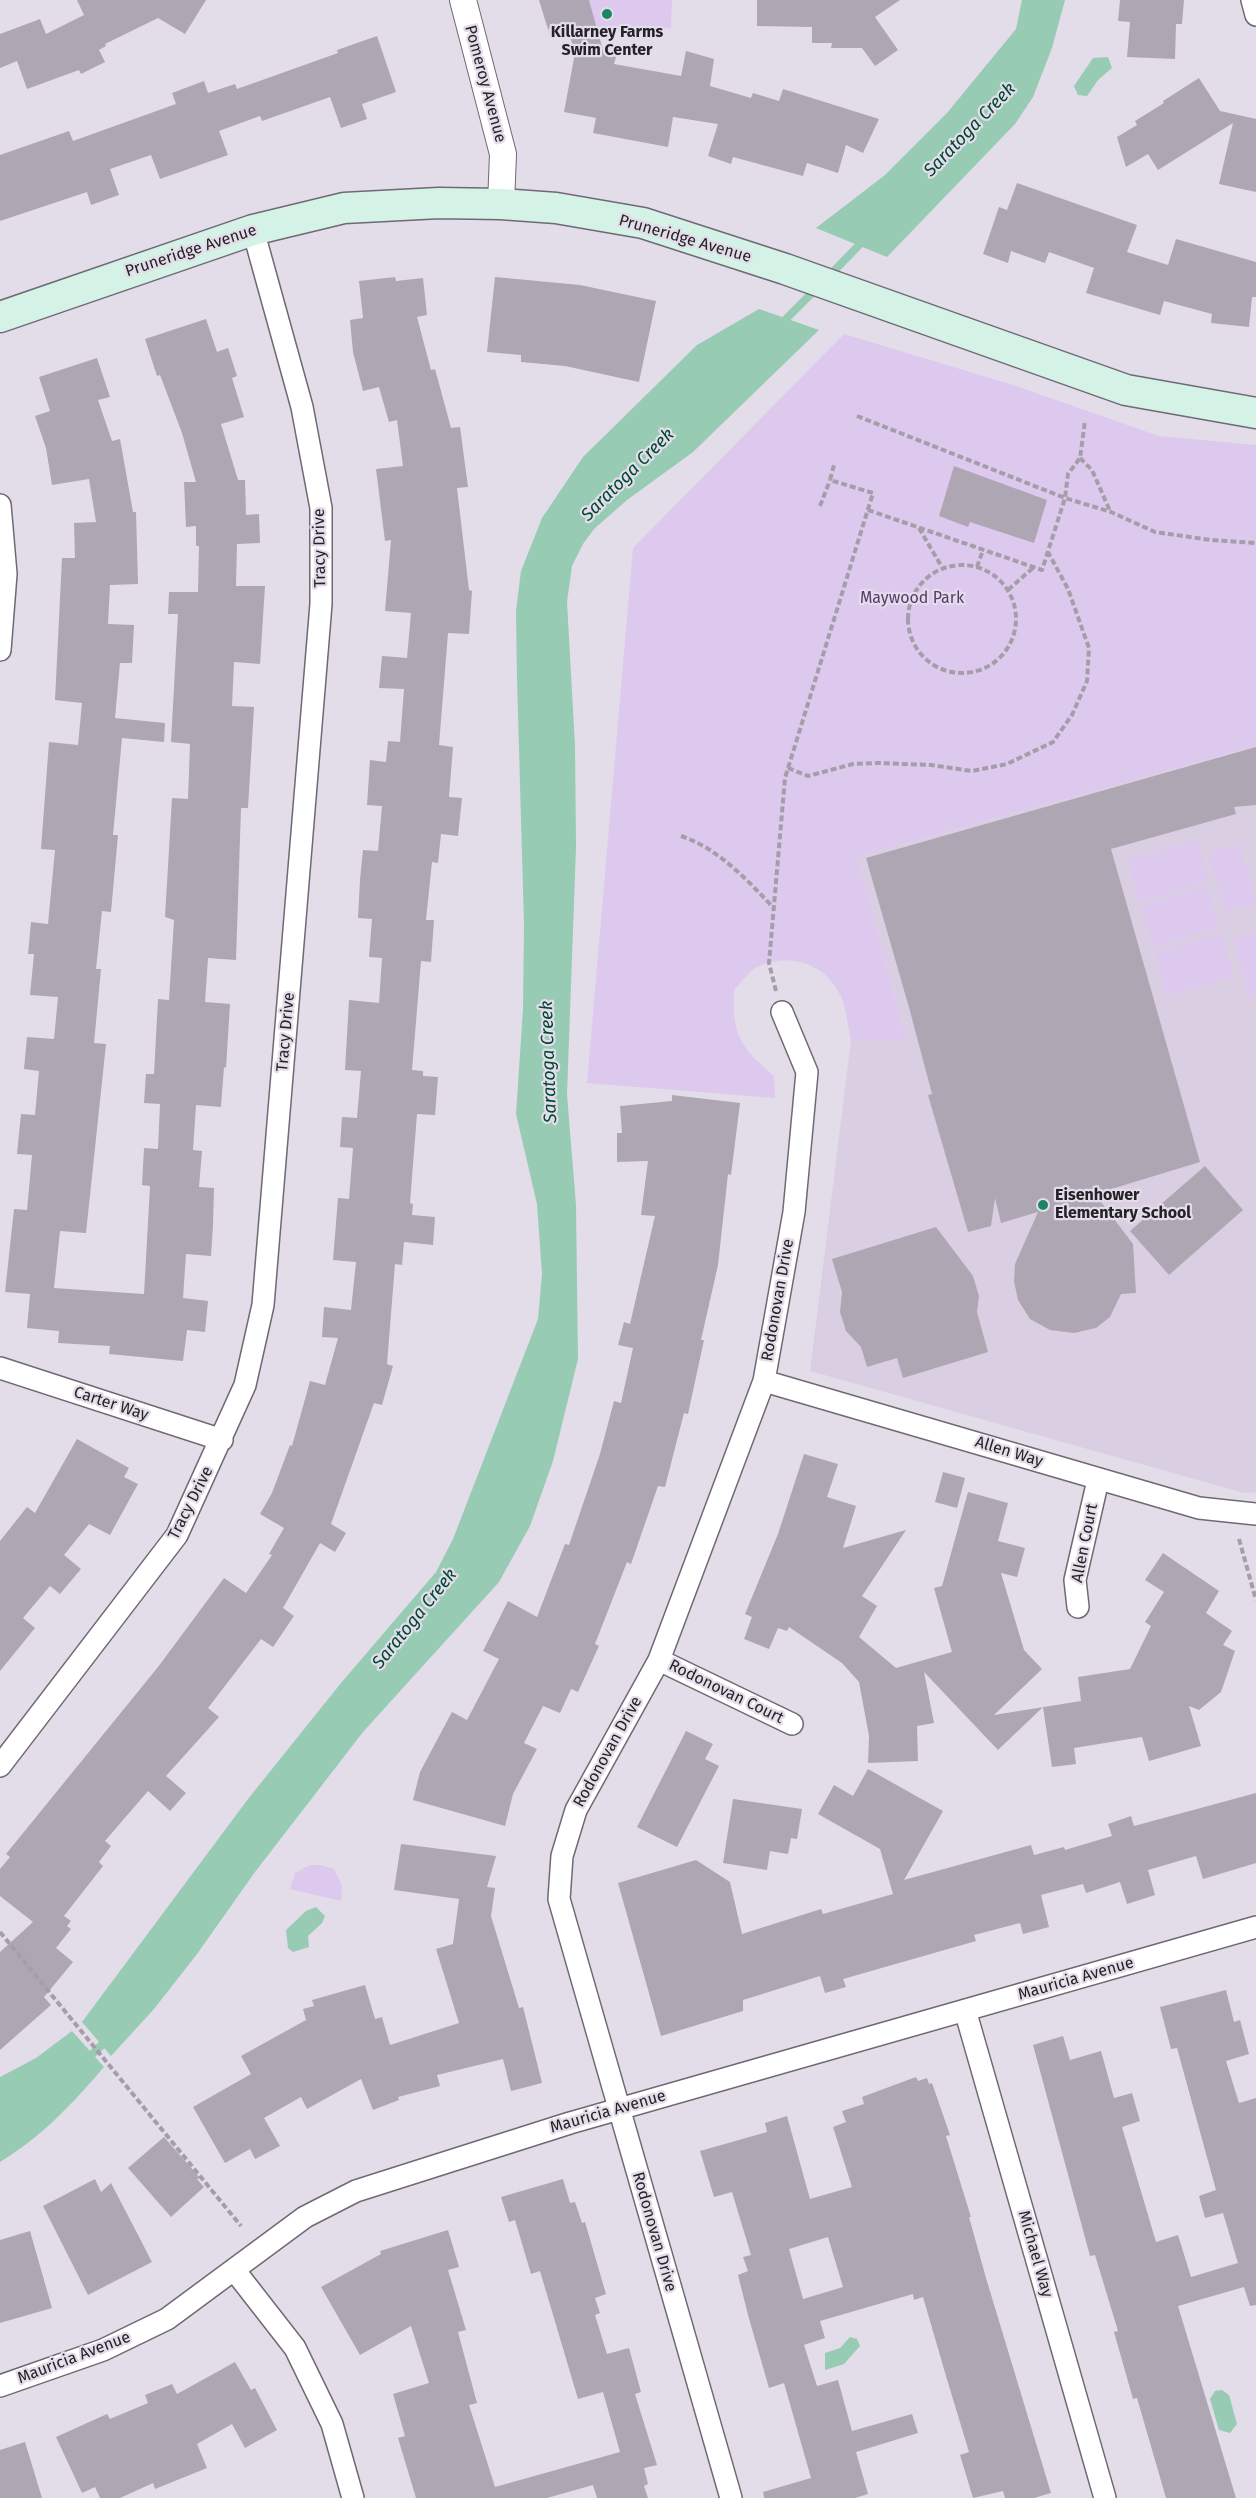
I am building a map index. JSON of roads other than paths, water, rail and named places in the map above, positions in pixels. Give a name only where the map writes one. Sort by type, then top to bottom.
[{"type":"main road","name":"Pruneridge Avenue","points":[[0,317],[253,230],[344,208],[439,203],[556,208],[643,223],[785,269],[1126,390],[1256,413]]},
{"type":"street","name":"Pomeroy Avenue","points":[[463,0],[504,154],[501,204]]},
{"type":"street","points":[[1252,0],[1256,15]]},
{"type":"street","name":"Tracy Drive","points":[[0,1766],[177,1535],[245,1386],[263,1305],[321,603],[321,508],[302,408],[253,230]]},
{"type":"street","points":[[0,505],[6,573],[0,650]]},
{"type":"street","name":"Rodonovan Drive","points":[[731,2498],[559,1899],[562,1856],[576,1810],[659,1660],[764,1381],[794,1212],[807,1072],[782,1012]]},
{"type":"street","name":"Carter Way","points":[[0,1368],[222,1440]]},
{"type":"street","name":"Allen Way","points":[[764,1381],[1199,1508],[1256,1514]]},
{"type":"street","name":"Allen Court","points":[[1078,1607],[1075,1580],[1098,1480]]},
{"type":"street","name":"Rodonovan Court","points":[[659,1660],[792,1724]]},
{"type":"street","name":"Mauricia Avenue","points":[[0,2386],[103,2350],[156,2324],[235,2271],[260,2248],[305,2217],[356,2191],[618,2109],[1256,1927]]},
{"type":"street","name":"Michael Way","points":[[965,2010],[1105,2498]]},
{"type":"street","points":[[235,2271],[295,2348],[332,2424],[353,2498]]},
{"type":"water","points":[[1022,0],[1065,0],[1052,48],[1033,97],[1015,124],[887,257],[816,228],[885,175],[947,113],[1016,29]]},
{"type":"water","points":[[1108,57],[1112,68],[1098,80],[1087,96],[1078,95],[1074,86],[1093,58]]},
{"type":"water","points":[[759,309],[819,330],[693,452],[627,500],[594,529],[572,566],[567,602],[575,746],[576,847],[567,1095],[576,1205],[578,1359],[553,1461],[530,1526],[499,1582],[363,1732],[255,1872],[197,1954],[154,2009],[111,2056],[82,2022],[248,1799],[341,1683],[436,1572],[453,1539],[538,1319],[542,1274],[537,1204],[516,1114],[523,1009],[524,924],[516,611],[521,571],[542,518],[583,457],[697,345]]},
{"type":"water","points":[[316,1907],[325,1916],[322,1923],[308,1936],[309,1947],[293,1952],[288,1948],[286,1930],[306,1911]]},
{"type":"water","points":[[72,2031],[104,2067],[56,2119],[16,2152],[0,2162],[0,2077],[36,2058]]},
{"type":"water","points":[[850,2337],[857,2339],[860,2346],[844,2364],[825,2370],[825,2353],[840,2348]]},
{"type":"water","points":[[1222,2390],[1229,2395],[1237,2424],[1230,2433],[1219,2430],[1210,2399],[1215,2391]]},
{"type":"waterway","name":"Saratoga Creek","points":[[828,277],[867,237]]},
{"type":"waterway","name":"Saratoga Creek","points":[[779,326],[819,286]]},
{"type":"waterway","name":"Saratoga Creek","points":[[85,2061],[108,2039]]},
{"type":"place","name":"Killarney Farms Swim Center","points":[[607,14]]},
{"type":"place","name":"Eisenhower Elementary School","points":[[1043,1205]]},
{"type":"park label","name":"Maywood Park","points":[[912,599]]}]
